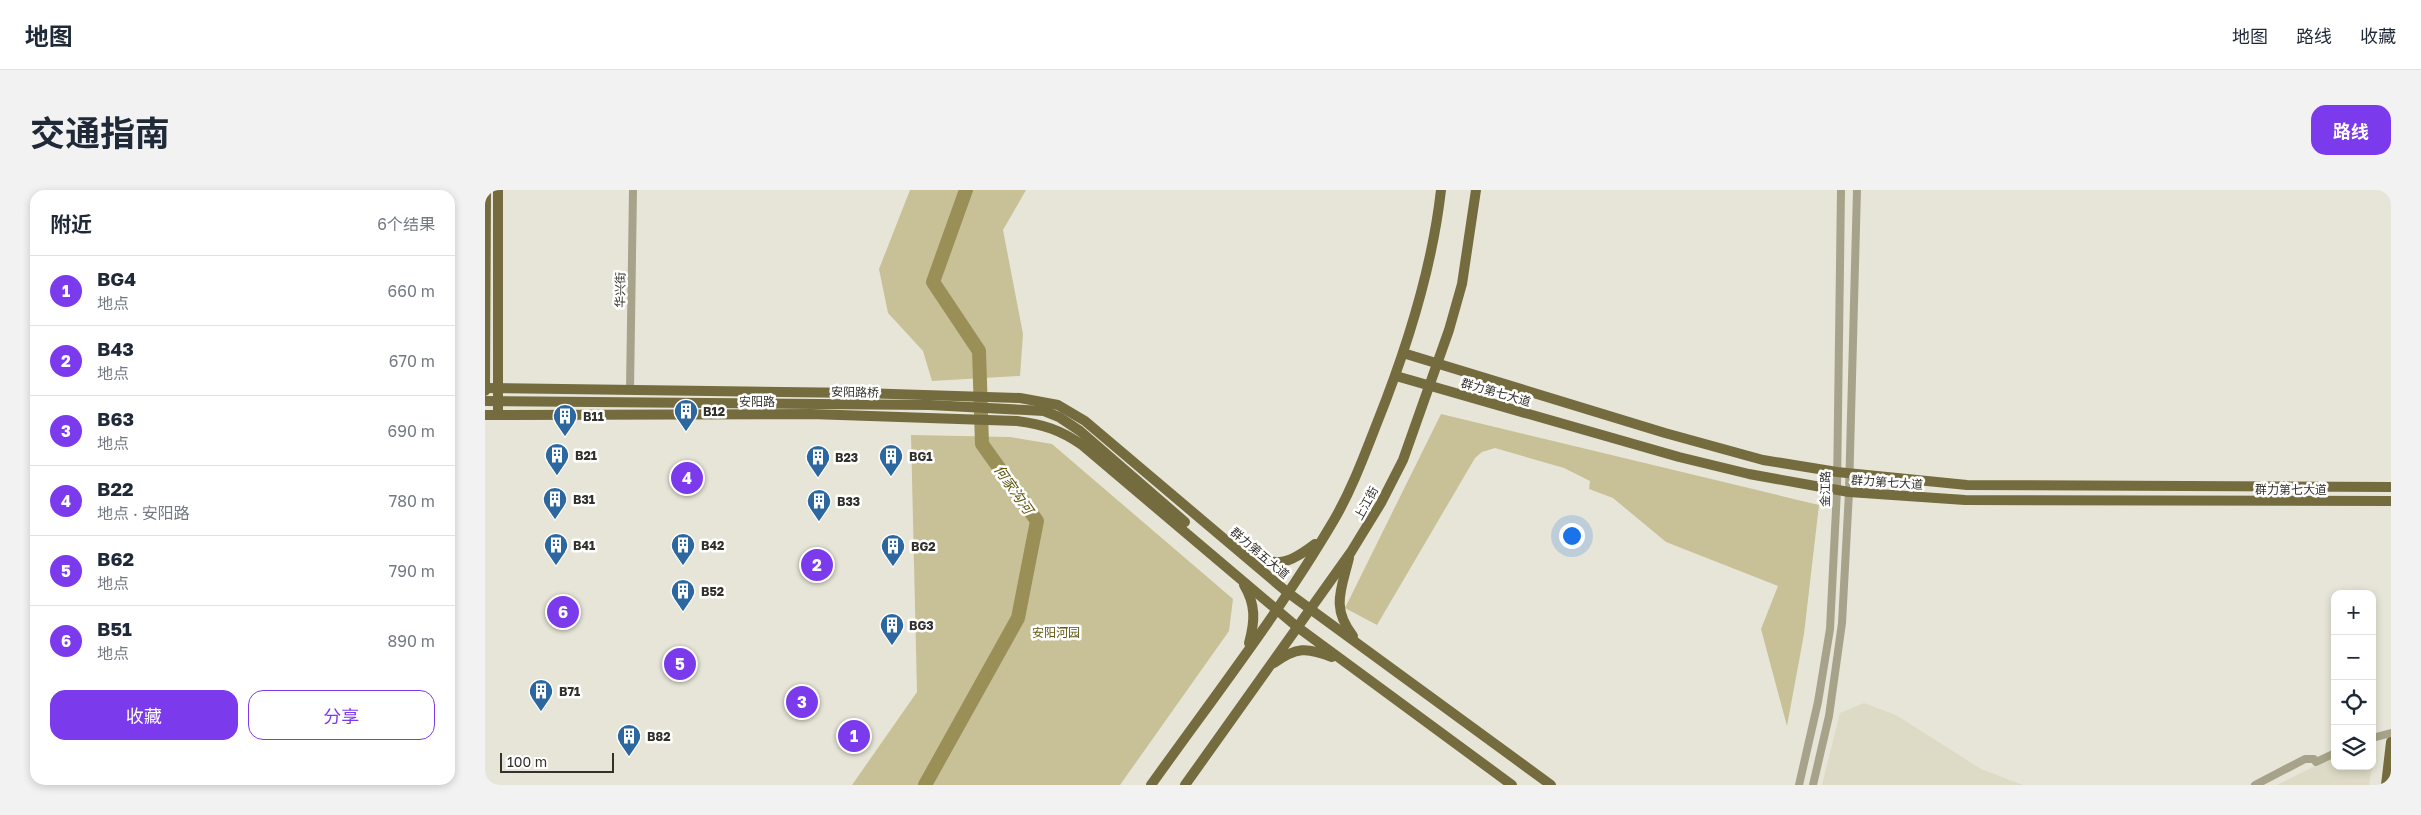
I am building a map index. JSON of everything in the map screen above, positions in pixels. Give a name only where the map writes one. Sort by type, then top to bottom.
[{"type":"main road","points":[[485,389],[486,190]]},
{"type":"main road","points":[[498,190],[498,415]]},
{"type":"main road","name":"上江街","points":[[1151,785],[1277,609],[1322,539],[1358,473],[1396,376],[1428,271],[1441,190]]},
{"type":"main road","name":"上江街","points":[[1185,785],[1351,552],[1381,502],[1403,460],[1437,364],[1462,284],[1476,190]]},
{"type":"main road","name":"群力第七大道","points":[[1403,353],[1754,457],[1850,474],[1967,485],[2391,487]]},
{"type":"main road","name":"群力第七大道","points":[[1396,376],[1679,457],[1749,474],[1849,492],[1965,500],[2391,501]]},
{"type":"main road","name":"安阳路","points":[[485,389],[937,396]]},
{"type":"main road","name":"群力第五大道","points":[[937,396],[1020,398],[1049,402],[1073,412],[1287,592],[1551,785]]},
{"type":"main road","name":"安阳路桥","points":[[485,401],[930,406],[1044,411],[1059,417],[1080,431],[1185,522],[1216,558]]},
{"type":"main road","name":"安阳路","points":[[485,415],[811,414],[1017,421],[1045,425],[1070,436],[1216,558]]},
{"type":"main road","points":[[1244,556],[1266,562],[1283,563],[1301,554],[1322,539]]},
{"type":"main road","points":[[1351,552],[1338,602],[1339,613],[1345,626],[1361,647]]},
{"type":"main road","points":[[1216,558],[1297,626],[1513,785]]},
{"type":"main road","points":[[1239,578],[1254,608],[1254,626],[1247,650]]},
{"type":"main road","points":[[1267,668],[1285,655],[1297,650],[1320,652],[1345,662]]},
{"type":"main road","points":[[2386,785],[2391,742]]},
{"type":"street","name":"华兴街","points":[[630,390],[633,190]]},
{"type":"street","name":"金江路","points":[[1799,785],[1819,702],[1830,629],[1837,490],[1841,190]]},
{"type":"street","name":"金江路","points":[[1813,785],[1829,716],[1842,623],[1850,474],[1857,190]]},
{"type":"street","points":[[2376,737],[2391,733]]},
{"type":"street","points":[[2255,785],[2305,759],[2314,759],[2317,762],[2331,755]]},
{"type":"shaded area","points":[[1864,703],[1896,715],[1981,769],[2023,785],[1822,785],[1840,713]]},
{"type":"shaded area","points":[[2331,758],[2331,770],[2372,770],[2369,785],[2277,785]]},
{"type":"green space","points":[[910,190],[1026,190],[1003,230],[1023,334],[1020,376],[932,381],[923,351],[888,313],[879,269]]},
{"type":"green space","points":[[1441,414],[1819,505],[1804,634],[1787,726],[1761,629],[1778,586],[1666,542],[1613,498],[1589,489],[1590,481],[1564,468],[1495,448],[1482,452],[1475,458],[1377,625],[1345,608]]},
{"type":"green space","name":"安阳河园","points":[[911,435],[1010,437],[1052,444],[1233,599],[1229,631],[1120,785],[852,785],[917,692]]},
{"type":"waterway","name":"何家沟河","points":[[925,785],[1018,618],[1037,521],[982,444],[979,351],[933,282],[966,190]]},
{"type":"place","name":"B12","points":[[686,432]]},
{"type":"place","name":"B11","points":[[565,437]]},
{"type":"place","name":"B21","points":[[557,476]]},
{"type":"place","name":"BG1","points":[[891,477]]},
{"type":"place","name":"B22","points":[[687,478]]},
{"type":"place","name":"B23","points":[[818,478]]},
{"type":"place","name":"B31","points":[[555,520]]},
{"type":"place","name":"B33","points":[[819,522]]},
{"type":"place","name":"B43","points":[[817,565]]},
{"type":"place","name":"B41","points":[[556,566]]},
{"type":"place","name":"B42","points":[[683,566]]},
{"type":"place","name":"BG2","points":[[893,567]]},
{"type":"place","name":"B51","points":[[563,612]]},
{"type":"place","name":"B52","points":[[683,612]]},
{"type":"place","name":"BG3","points":[[892,646]]},
{"type":"place","name":"B62","points":[[680,664]]},
{"type":"place","name":"B63","points":[[802,702]]},
{"type":"place","name":"B71","points":[[541,712]]},
{"type":"place","name":"BG4","points":[[854,736]]},
{"type":"place","name":"B82","points":[[629,757]]}]
